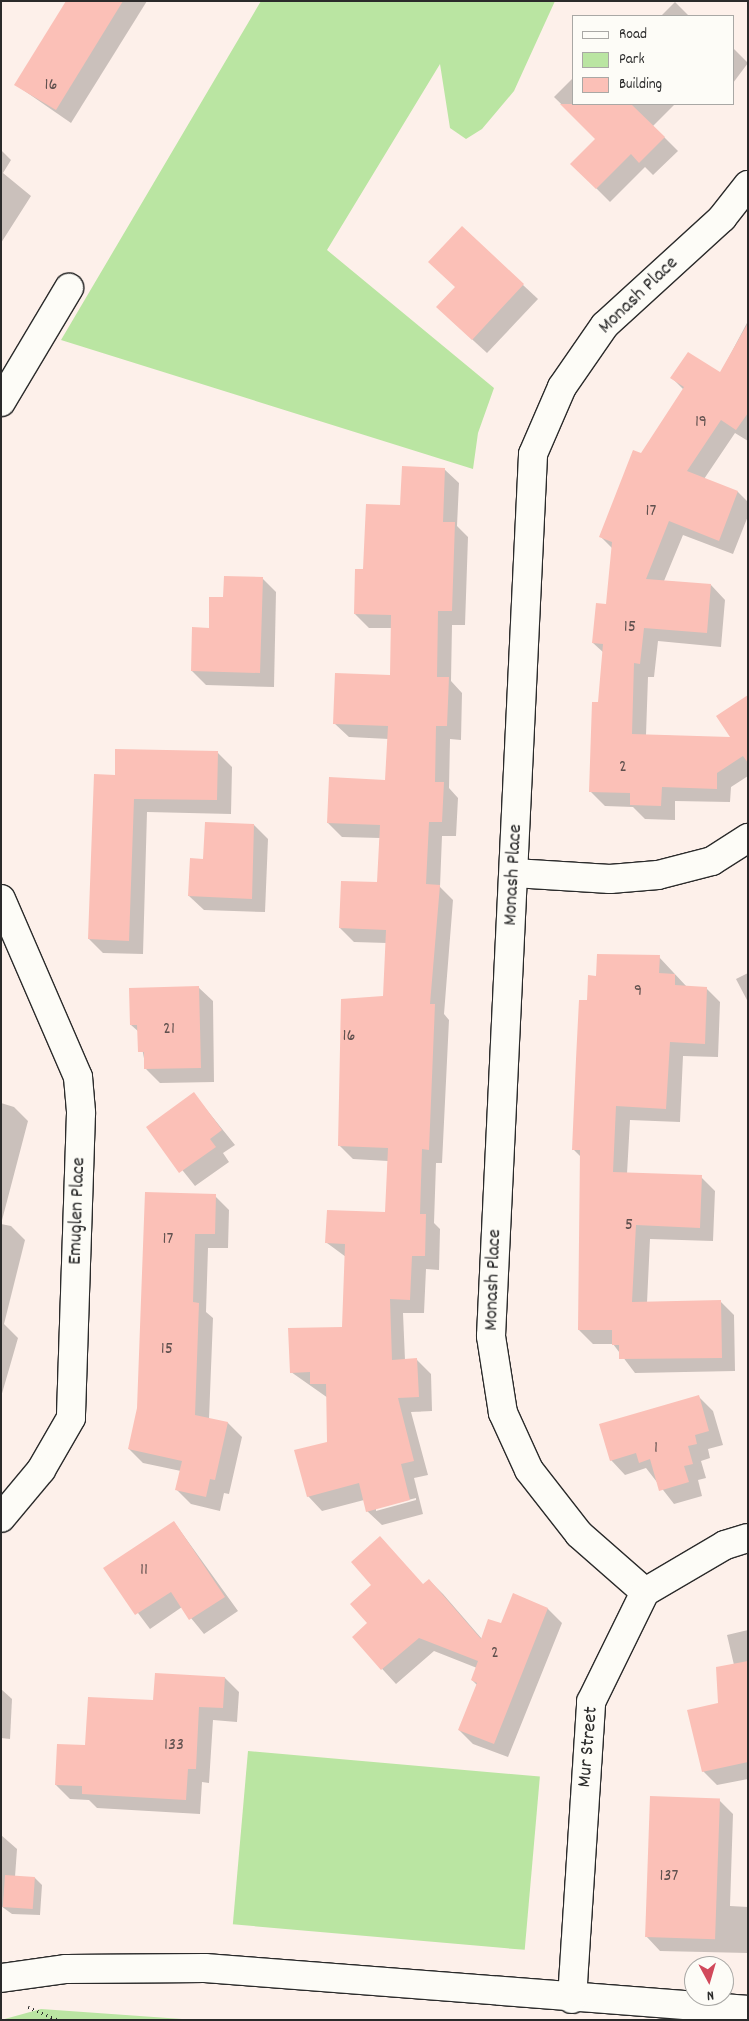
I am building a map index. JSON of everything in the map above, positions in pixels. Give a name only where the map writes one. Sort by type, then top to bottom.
[{"type":"street","name":"Monash Place","points":[[645,1592],[579,1534],[529,1470],[503,1413],[491,1336],[533,454],[562,386],[605,325],[722,218],[748,185]]},
{"type":"street","points":[[1,402],[69,288]]},
{"type":"street","points":[[514,873],[610,878],[658,875],[712,861],[748,838]]},
{"type":"street","name":"Emuglen Place","points":[[1,899],[76,1070],[81,1114],[71,1418],[41,1470],[1,1518]]},
{"type":"street","points":[[645,1592],[725,1545],[748,1538]]},
{"type":"street","name":"Mur Street","points":[[572,1999],[591,1702],[645,1592]]},
{"type":"street","points":[[1,1978],[66,1969],[205,1968],[572,1999],[748,2010]]},
{"type":"green space","points":[[261,1],[555,1],[514,91],[482,129],[466,139],[450,128],[440,64],[327,250],[494,388],[478,433],[473,469],[61,340]]},
{"type":"green space","points":[[248,1751],[540,1777],[525,1950],[233,1924]]},
{"type":"green space","points":[[41,2009],[196,2020],[1,2020]]},
{"type":"building","points":[[66,1],[123,1],[56,110],[14,85]]},
{"type":"building","points":[[560,104],[632,105],[665,137],[639,163],[631,154],[596,189],[570,164],[595,139]]},
{"type":"building","points":[[462,226],[524,284],[472,340],[436,307],[455,287],[428,262]]},
{"type":"building","points":[[748,323],[748,413],[736,430],[721,420],[687,471],[738,491],[719,541],[669,521],[646,579],[711,584],[707,633],[644,628],[640,664],[634,663],[632,734],[730,737],[716,716],[748,695],[748,763],[743,756],[717,773],[717,789],[662,787],[661,806],[630,805],[630,793],[589,792],[592,702],[598,702],[603,644],[592,643],[596,603],[606,604],[612,542],[599,537],[633,450],[641,453],[684,387],[670,378],[688,352],[720,372]]},
{"type":"building","points":[[402,466],[445,468],[443,522],[455,522],[452,611],[438,611],[437,677],[449,677],[447,726],[436,726],[435,782],[444,782],[442,822],[429,822],[426,884],[440,885],[430,1004],[435,1004],[429,1150],[422,1149],[420,1214],[426,1214],[425,1256],[412,1256],[410,1300],[390,1299],[392,1360],[417,1358],[419,1397],[398,1398],[414,1461],[401,1464],[410,1500],[366,1512],[359,1483],[307,1497],[294,1450],[327,1442],[326,1384],[310,1384],[310,1372],[290,1373],[288,1328],[342,1327],[345,1244],[325,1243],[327,1210],[385,1212],[388,1148],[338,1146],[341,999],[383,996],[386,930],[339,928],[341,881],[377,882],[380,825],[327,823],[329,777],[385,780],[388,726],[333,724],[335,673],[390,675],[391,615],[354,614],[355,569],[363,569],[366,504],[400,505]]},
{"type":"building","points":[[224,576],[263,577],[260,673],[191,671],[192,627],[209,628],[209,597],[223,597]]},
{"type":"building","points":[[115,749],[218,751],[217,800],[134,799],[129,941],[88,939],[94,774],[115,775]]},
{"type":"building","points":[[205,822],[254,824],[252,899],[188,896],[190,858],[203,859]]},
{"type":"building","points":[[597,954],[660,955],[659,973],[675,974],[675,985],[707,987],[705,1044],[670,1042],[666,1109],[616,1106],[613,1172],[702,1175],[700,1228],[636,1225],[632,1302],[721,1300],[722,1358],[619,1359],[619,1345],[612,1345],[612,1330],[578,1330],[580,1150],[572,1150],[576,1059],[579,1000],[587,1000],[588,975],[596,976]]},
{"type":"building","points":[[199,986],[201,1068],[144,1069],[144,1052],[138,1052],[137,1025],[130,1025],[129,988]]},
{"type":"building","points":[[194,1092],[222,1130],[210,1139],[216,1147],[179,1173],[146,1127]]},
{"type":"building","points":[[145,1192],[216,1194],[215,1234],[195,1234],[193,1302],[199,1303],[195,1415],[228,1422],[215,1480],[210,1479],[206,1497],[175,1490],[182,1461],[128,1449],[137,1408]]},
{"type":"building","points":[[699,1395],[709,1431],[695,1435],[697,1444],[688,1446],[693,1464],[684,1466],[689,1482],[659,1491],[650,1459],[639,1463],[636,1453],[610,1461],[599,1424]]},
{"type":"building","points":[[174,1521],[225,1597],[189,1620],[171,1592],[135,1615],[103,1568]]},
{"type":"building","points":[[380,1536],[423,1584],[429,1579],[481,1639],[488,1619],[501,1623],[513,1593],[548,1608],[494,1744],[458,1730],[477,1683],[471,1680],[478,1661],[419,1638],[381,1670],[352,1637],[367,1623],[350,1604],[371,1585],[351,1562]]},
{"type":"building","points":[[748,1661],[748,1762],[702,1772],[687,1710],[718,1703],[716,1667]]},
{"type":"building","points":[[155,1673],[225,1677],[223,1708],[199,1707],[196,1769],[188,1769],[186,1800],[82,1794],[82,1786],[55,1785],[57,1744],[85,1745],[88,1697],[153,1700]]},
{"type":"building","points":[[650,1796],[720,1798],[715,1939],[645,1937]]},
{"type":"building","points":[[5,1875],[35,1877],[33,1909],[3,1907]]}]
